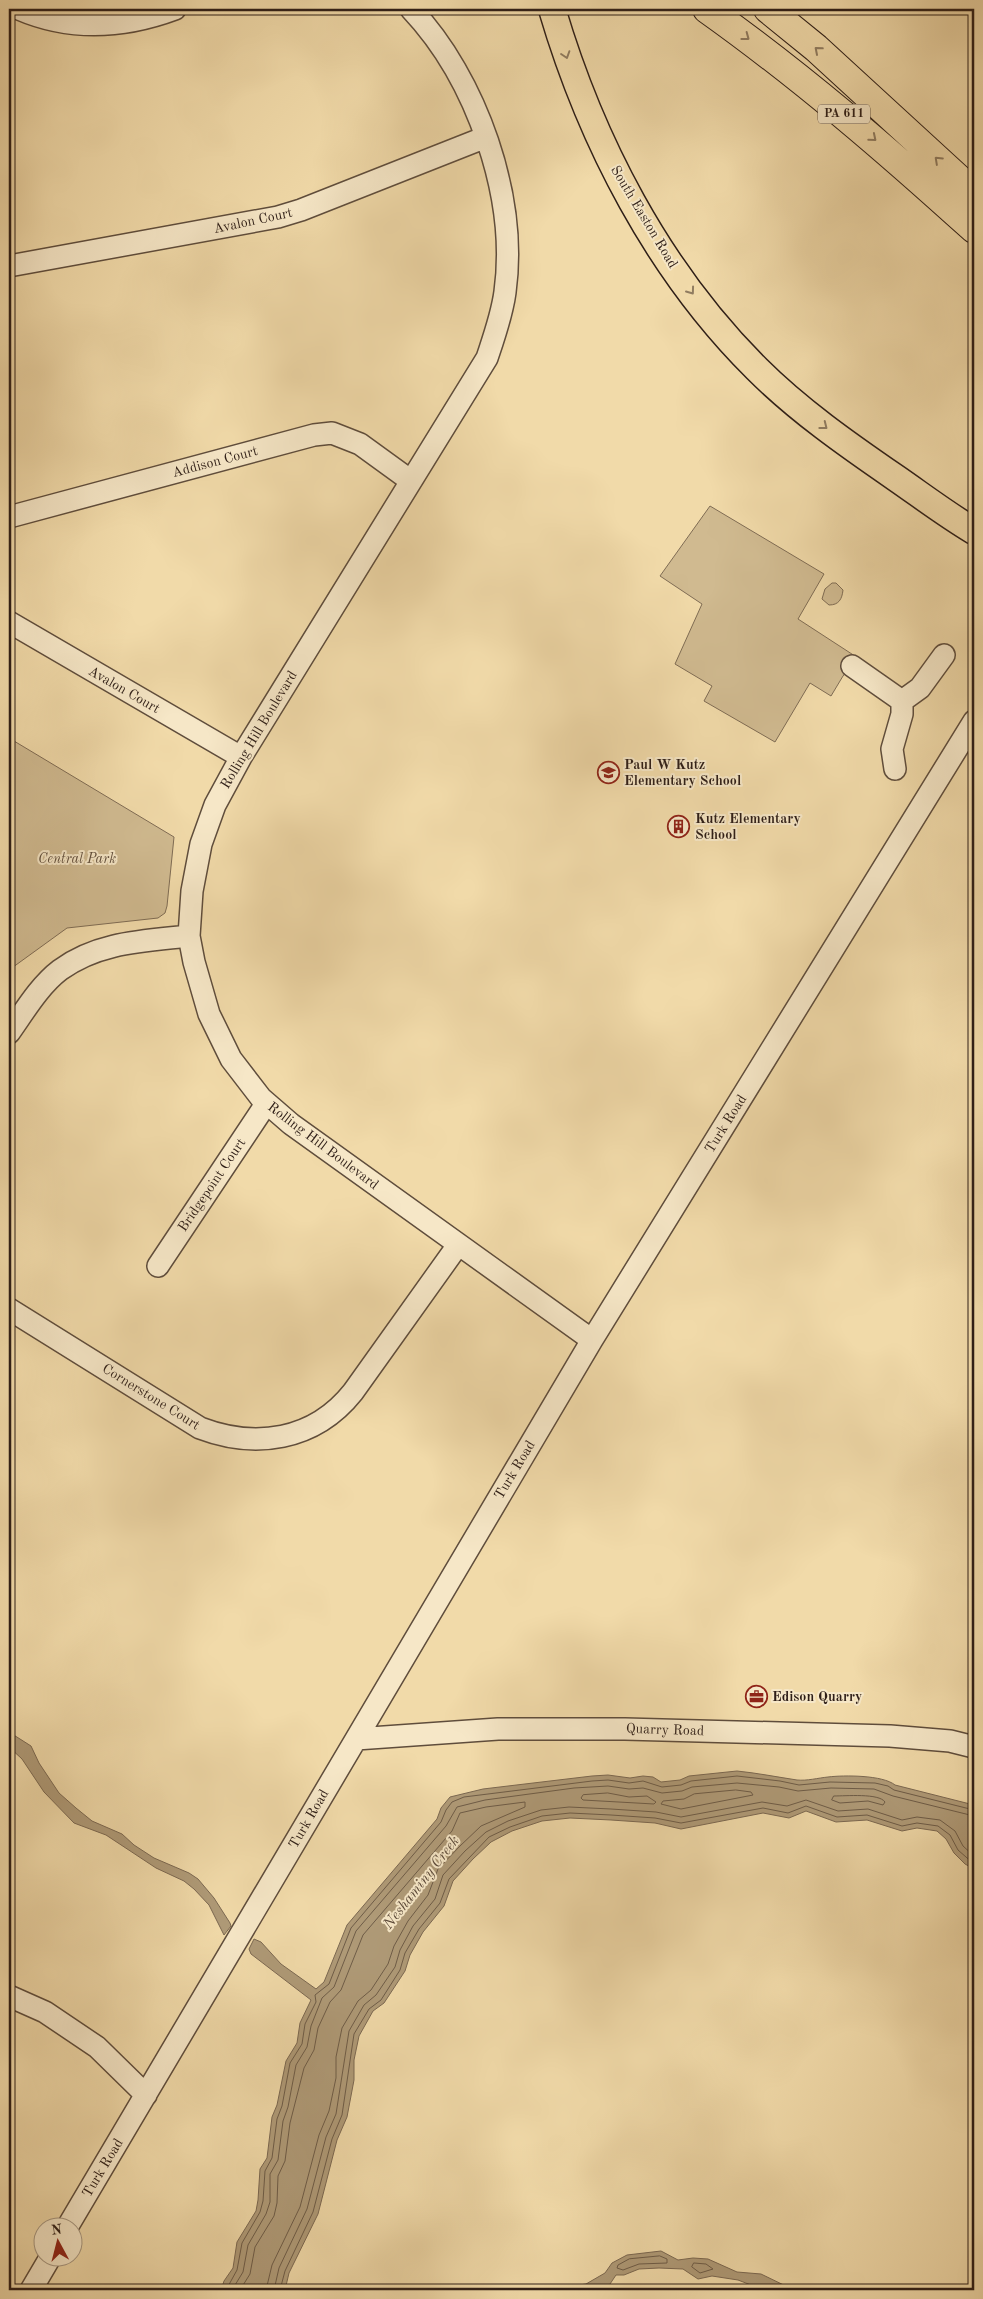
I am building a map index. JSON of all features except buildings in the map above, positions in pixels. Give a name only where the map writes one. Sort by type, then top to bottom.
[{"type":"highway","name":"PA 611","points":[[707,9],[840,110],[974,229]]},
{"type":"highway","name":"PA 611","points":[[768,9],[869,95],[974,193]]},
{"type":"main road","name":"South Easton Road","points":[[552,9],[567,59],[588,113],[613,166],[641,218],[699,302],[745,356],[786,396],[859,453],[974,531]]},
{"type":"street","points":[[19,9],[58,21],[93,25],[118,24],[175,9]]},
{"type":"street","name":"Rolling Hill Boulevard","points":[[411,9],[431,32],[456,69],[468,92],[486,137],[507,222],[505,292],[499,321],[487,358],[241,757],[215,805],[201,844],[192,891],[189,936],[194,962],[218,1033],[231,1059],[266,1104],[458,1245],[592,1340]]},
{"type":"street","name":"Avalon Court","points":[[9,266],[278,217],[302,210],[486,137]]},
{"type":"street","name":"Addison Court","points":[[9,517],[314,435],[332,433],[360,444],[411,481]]},
{"type":"street","name":"Avalon Court","points":[[9,622],[241,757]]},
{"type":"street","points":[[902,701],[920,688],[944,655]]},
{"type":"street","points":[[852,666],[902,701]]},
{"type":"street","points":[[894,769],[892,749],[902,714],[902,701]]},
{"type":"street","name":"Turk Road","points":[[74,2216],[592,1340],[974,721]]},
{"type":"street","points":[[9,1033],[42,988],[59,971],[85,955],[124,943],[189,936]]},
{"type":"street","name":"Bridgepoint Court","points":[[158,1266],[266,1104]]},
{"type":"street","name":"Cornerstone Court","points":[[9,1309],[200,1428],[234,1438],[272,1438],[311,1428],[337,1411],[458,1245]]},
{"type":"street","name":"Quarry Road","points":[[356,1739],[498,1729],[625,1729],[890,1736],[950,1741],[974,1747]]},
{"type":"street","points":[[9,1996],[45,2012],[97,2047],[146,2095]]},
{"type":"street","points":[[31,2290],[45,2266]]},
{"type":"green space","points":[[710,506],[824,574],[798,619],[858,658],[843,676],[831,696],[810,683],[775,742],[704,701],[712,686],[675,664],[702,604],[660,576]]},
{"type":"green space","points":[[832,583],[836,583],[843,590],[839,601],[829,605],[822,599],[825,589]]},
{"type":"green space","name":"Central Park","points":[[9,738],[174,837],[165,913],[158,918],[67,928],[9,970]]},
{"type":"water","points":[[9,1732],[31,1746],[39,1763],[59,1793],[92,1821],[122,1834],[134,1845],[154,1858],[189,1873],[198,1879],[214,1898],[230,1923],[231,1926],[224,1935],[209,1905],[184,1881],[156,1868],[106,1835],[74,1823],[44,1792],[22,1759],[9,1747]]},
{"type":"water","name":"Neshaminy Creek","points":[[737,1771],[801,1780],[863,1776],[882,1779],[895,1785],[974,1805],[974,1869],[965,1864],[954,1853],[946,1839],[937,1831],[917,1828],[902,1831],[867,1820],[836,1822],[806,1811],[789,1818],[763,1813],[681,1829],[655,1823],[570,1818],[542,1821],[512,1831],[491,1842],[453,1881],[444,1906],[423,1932],[410,1955],[405,1971],[384,2003],[373,2011],[359,2036],[354,2060],[354,2080],[347,2117],[337,2140],[318,2214],[289,2273],[285,2290],[221,2290],[224,2281],[233,2268],[237,2242],[256,2211],[260,2169],[267,2158],[272,2117],[277,2105],[286,2061],[297,2043],[300,2023],[311,2000],[251,1954],[249,1949],[254,1939],[261,1942],[281,1964],[316,1989],[324,1982],[347,1925],[437,1819],[441,1808],[450,1797],[483,1789],[592,1776],[608,1775],[630,1778],[643,1776],[653,1777],[661,1782],[680,1780],[689,1776]]},
{"type":"water","points":[[661,2251],[678,2260],[708,2259],[737,2272],[761,2274],[794,2290],[764,2290],[738,2280],[712,2276],[698,2279],[683,2269],[659,2268],[639,2269],[624,2275],[616,2275],[606,2290],[559,2290],[586,2284],[605,2273],[612,2263],[627,2255]]},
{"type":"place","name":"Paul W Kutz Elementary School","points":[[608,773]]},
{"type":"place","name":"Kutz Elementary School","points":[[679,827]]},
{"type":"place","name":"Edison Quarry","points":[[756,1697]]}]
